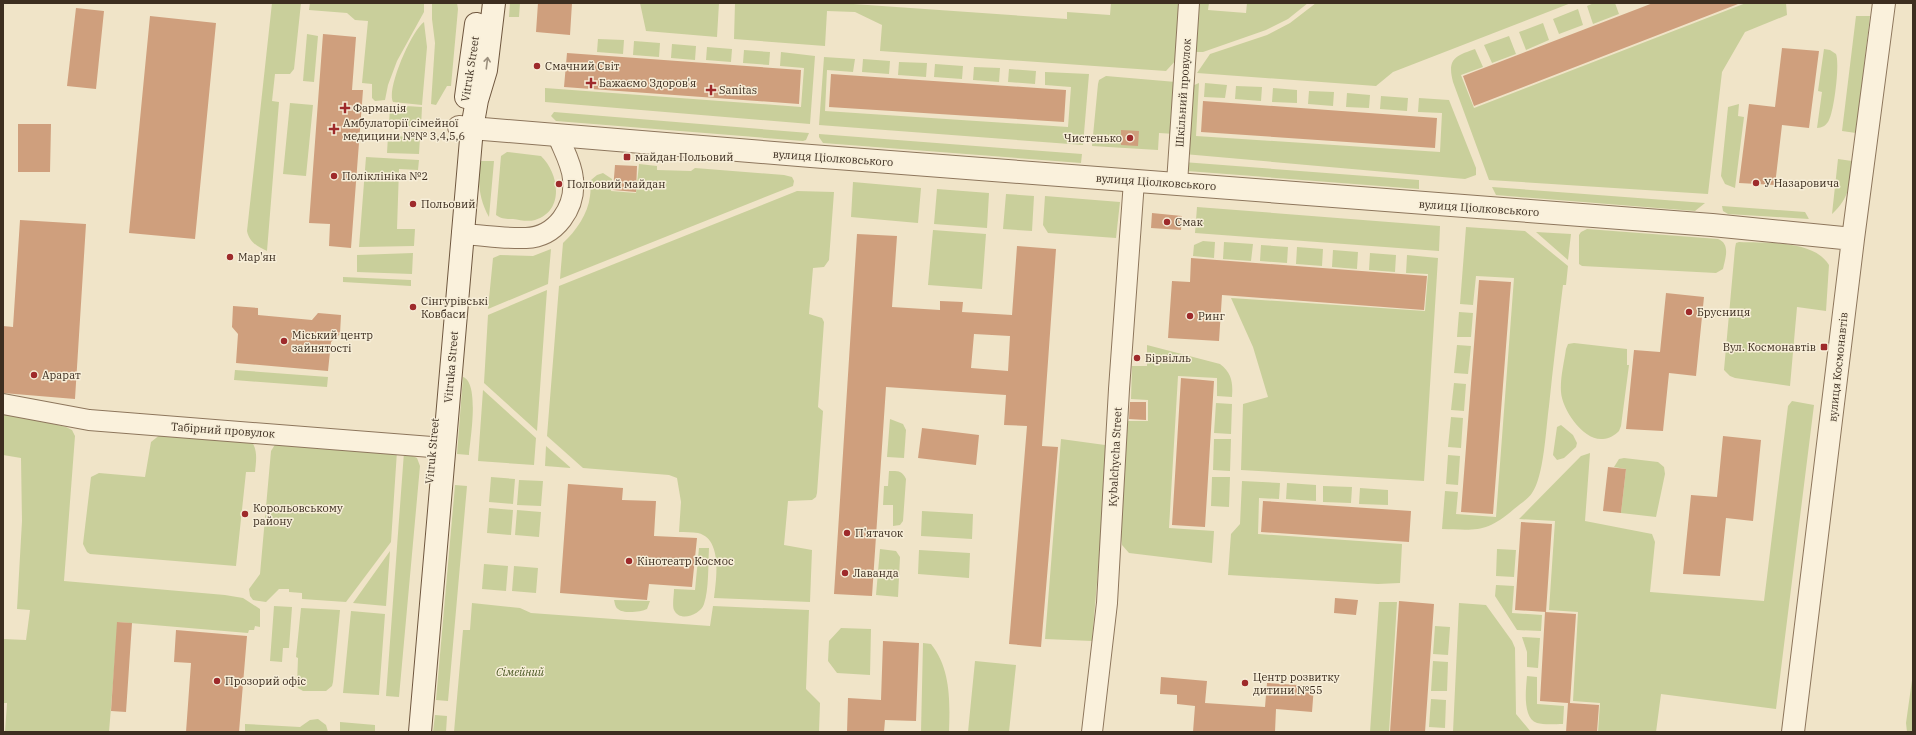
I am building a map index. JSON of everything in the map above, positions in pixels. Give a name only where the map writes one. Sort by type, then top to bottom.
[{"type":"street","name":"Vitruk Street","points":[[409,732],[438,447],[467,93],[479,3]]},
{"type":"street","name":"Vitruka Street","points":[[420,732],[438,447],[462,234],[465,128],[477,100],[486,70],[494,3]]},
{"type":"street","name":"Шкільний провулок","points":[[1177,183],[1189,3]]},
{"type":"street","name":"вулиця Космонавтів","points":[[1793,732],[1853,239],[1884,3]]},
{"type":"street","name":"вулиця Ціолковського","points":[[465,128],[1134,181],[1177,183],[1712,226],[1853,239]]},
{"type":"street","points":[[462,234],[526,238],[540,236],[559,224],[569,207],[573,177],[558,136]]},
{"type":"street","name":"Kybalchycha Street","points":[[1092,732],[1107,603],[1117,412],[1134,181]]},
{"type":"street","name":"Табірний провулок","points":[[3,404],[88,420],[438,447]]},
{"type":"green space","points":[[272,3],[301,3],[294,69],[290,74],[275,74],[272,101],[279,102],[267,251],[257,246],[252,241],[247,231]]},
{"type":"green space","points":[[310,3],[424,3],[424,12],[397,61],[388,85],[385,100],[375,101],[372,98],[372,84],[362,83],[368,21],[355,20],[347,13],[309,10]]},
{"type":"green space","points":[[432,3],[457,3],[458,9],[451,86],[447,86],[436,105],[431,104],[435,43]]},
{"type":"green space","points":[[510,3],[520,3],[519,17],[509,17]]},
{"type":"green space","points":[[640,3],[719,3],[717,37],[646,31]]},
{"type":"green space","points":[[735,3],[839,3],[1067,19],[1067,12],[1110,15],[1111,3],[1181,3],[1177,59],[1166,71],[880,51],[882,25],[855,12],[827,11],[825,46],[734,39]]},
{"type":"green space","points":[[1198,3],[1209,3],[1208,10],[1246,13],[1247,3],[1308,3],[1288,19],[1266,30],[1203,52],[1193,52]]},
{"type":"green space","points":[[1316,3],[1571,3],[1393,72],[1376,86],[1197,73],[1210,54],[1267,35],[1290,23]]},
{"type":"green space","points":[[1594,3],[1615,3],[1619,14],[1593,24],[1587,6]]},
{"type":"green space","points":[[1746,3],[1786,3],[1787,15],[1745,32],[1722,72],[1708,194],[1489,180],[1451,74],[1452,63],[1458,56],[1475,49],[1483,67],[1461,75],[1474,108]]},
{"type":"green space","points":[[1578,9],[1583,25],[1559,34],[1553,19]]},
{"type":"green space","points":[[1856,16],[1870,16],[1856,133],[1842,131]]},
{"type":"green space","points":[[424,22],[427,47],[422,105],[393,102],[393,85],[401,60],[413,36]]},
{"type":"green space","points":[[1543,23],[1549,40],[1526,50],[1519,32]]},
{"type":"green space","points":[[307,34],[318,36],[314,82],[303,81]]},
{"type":"green space","points":[[1509,36],[1516,54],[1492,63],[1484,45]]},
{"type":"green space","points":[[598,39],[624,40],[623,54],[597,52]]},
{"type":"green space","points":[[634,41],[660,43],[659,57],[633,55]]},
{"type":"green space","points":[[672,44],[696,46],[695,60],[671,58]]},
{"type":"green space","points":[[707,47],[732,49],[731,62],[706,60]]},
{"type":"green space","points":[[1824,49],[1830,50],[1836,54],[1837,77],[1831,115],[1824,126],[1817,128],[1822,92],[1818,91]]},
{"type":"green space","points":[[744,50],[770,52],[769,65],[743,63]]},
{"type":"green space","points":[[781,52],[815,56],[810,124],[545,102],[545,88],[801,107],[804,68],[780,66]]},
{"type":"green space","points":[[824,57],[855,59],[853,72],[827,70],[825,111],[1068,127],[1071,87],[1045,85],[1045,72],[1089,74],[1083,145],[819,125]]},
{"type":"green space","points":[[863,59],[890,61],[889,74],[862,72]]},
{"type":"green space","points":[[899,62],[927,63],[926,77],[898,75]]},
{"type":"green space","points":[[935,64],[963,66],[962,79],[934,77]]},
{"type":"green space","points":[[974,67],[1000,68],[999,82],[973,80]]},
{"type":"green space","points":[[1009,69],[1036,71],[1035,84],[1008,82]]},
{"type":"green space","points":[[1106,76],[1176,82],[1175,134],[1159,133],[1158,150],[1092,146],[1098,84],[1099,80]]},
{"type":"green space","points":[[1199,83],[1196,136],[1440,152],[1442,113],[1418,112],[1419,98],[1449,100],[1476,168],[1476,175],[1465,179],[1184,154],[1192,86]]},
{"type":"green space","points":[[1205,83],[1227,85],[1225,98],[1204,97]]},
{"type":"green space","points":[[1236,86],[1262,87],[1261,101],[1235,99]]},
{"type":"green space","points":[[1273,88],[1297,90],[1297,103],[1272,102]]},
{"type":"green space","points":[[1309,91],[1334,92],[1333,106],[1308,104]]},
{"type":"green space","points":[[1347,93],[1370,95],[1369,108],[1346,107]]},
{"type":"green space","points":[[1381,96],[1408,98],[1407,111],[1380,109]]},
{"type":"green space","points":[[290,103],[313,105],[306,176],[283,174]]},
{"type":"green space","points":[[1739,104],[1738,116],[1744,117],[1735,188],[1725,184],[1721,176],[1728,107]]},
{"type":"green space","points":[[390,105],[422,107],[421,127],[389,125]]},
{"type":"green space","points":[[554,112],[809,133],[806,140],[803,141],[556,121],[551,116]]},
{"type":"green space","points":[[819,134],[1082,154],[1081,163],[823,143],[819,137]]},
{"type":"green space","points":[[388,136],[420,137],[419,154],[387,153]]},
{"type":"green space","points":[[507,152],[541,156],[547,163],[555,181],[556,191],[555,200],[551,209],[545,215],[532,221],[527,221],[504,218],[496,215],[501,156]]},
{"type":"green space","points":[[366,157],[419,160],[418,170],[399,169],[397,229],[415,229],[414,246],[359,247]]},
{"type":"green space","points":[[1838,159],[1852,161],[1851,176],[1846,196],[1832,214]]},
{"type":"green space","points":[[481,161],[494,161],[489,217],[481,197],[479,183]]},
{"type":"green space","points":[[1183,162],[1419,180],[1419,189],[1187,171]]},
{"type":"green space","points":[[639,164],[657,166],[657,170],[691,171],[695,168],[784,175],[792,177],[794,181],[793,186],[560,279],[563,243],[577,228],[584,216],[589,203],[591,180],[597,175],[603,173],[612,179],[611,191],[636,193]]},
{"type":"green space","points":[[853,182],[921,188],[918,223],[851,217]]},
{"type":"green space","points":[[1492,187],[1705,203],[1695,211],[1496,195]]},
{"type":"green space","points":[[937,189],[989,193],[987,228],[934,224]]},
{"type":"green space","points":[[797,191],[834,192],[829,260],[824,267],[813,268],[809,314],[822,318],[824,322],[818,407],[823,411],[817,493],[816,497],[812,500],[788,501],[784,545],[812,550],[810,602],[714,598],[716,581],[715,551],[706,537],[698,533],[679,532],[681,502],[677,478],[669,475],[583,468],[547,436],[559,286]]},
{"type":"green space","points":[[1006,194],[1034,196],[1032,231],[1003,229]]},
{"type":"green space","points":[[1045,196],[1120,202],[1116,238],[1048,233],[1043,225]]},
{"type":"green space","points":[[1722,206],[1805,212],[1809,219],[1728,214],[1723,211]]},
{"type":"green space","points":[[1197,207],[1440,226],[1439,251],[1195,233]]},
{"type":"green space","points":[[1466,227],[1525,231],[1568,266],[1566,285],[1563,285],[1544,451],[1536,486],[1526,499],[1496,522],[1481,528],[1464,530],[1442,529],[1445,491],[1458,492],[1456,514],[1496,517],[1514,278],[1476,276],[1473,305],[1460,304]]},
{"type":"green space","points":[[1587,229],[1718,239],[1725,244],[1726,248],[1723,269],[1716,273],[1582,266],[1579,264],[1579,235]]},
{"type":"green space","points":[[933,230],[986,234],[982,289],[928,285]]},
{"type":"green space","points":[[1536,232],[1571,234],[1568,260]]},
{"type":"green space","points":[[1203,241],[1215,242],[1214,258],[1193,256],[1194,245]]},
{"type":"green space","points":[[1224,242],[1253,244],[1251,261],[1223,259]]},
{"type":"green space","points":[[1736,243],[1788,244],[1801,247],[1822,257],[1829,265],[1826,311],[1797,307],[1790,386],[1735,378],[1730,376],[1724,370],[1735,248]]},
{"type":"green space","points":[[1261,245],[1288,247],[1287,263],[1260,261]]},
{"type":"green space","points":[[1297,247],[1323,249],[1322,266],[1296,264]]},
{"type":"green space","points":[[551,249],[548,284],[488,309],[493,258],[500,255],[533,256]]},
{"type":"green space","points":[[1333,250],[1358,252],[1357,269],[1332,267]]},
{"type":"green space","points":[[413,253],[412,274],[357,272],[357,255]]},
{"type":"green space","points":[[1370,253],[1396,255],[1395,272],[1369,270]]},
{"type":"green space","points":[[1407,255],[1438,258],[1424,481],[1241,470],[1243,404],[1268,397],[1253,347],[1231,298],[1425,311],[1428,274],[1406,273]]},
{"type":"green space","points":[[343,277],[411,280],[411,286],[343,282]]},
{"type":"green space","points":[[547,290],[537,431],[484,383],[488,315]]},
{"type":"green space","points":[[1459,312],[1473,313],[1471,337],[1457,337]]},
{"type":"green space","points":[[1574,343],[1627,349],[1627,365],[1629,365],[1621,426],[1619,431],[1610,438],[1595,438],[1588,435],[1575,423],[1565,407],[1561,392],[1562,376],[1566,349],[1568,344]]},
{"type":"green space","points":[[1147,345],[1220,364],[1227,371],[1231,379],[1232,397],[1217,396],[1217,378],[1178,376],[1169,528],[1214,531],[1212,563],[1129,553],[1122,545],[1121,535],[1126,421],[1148,421],[1148,400],[1131,399],[1132,366],[1147,366]]},
{"type":"green space","points":[[1457,345],[1471,346],[1468,374],[1454,373]]},
{"type":"green space","points":[[235,370],[328,377],[327,387],[234,380]]},
{"type":"green space","points":[[463,377],[468,381],[473,400],[469,455],[457,454]]},
{"type":"green space","points":[[1454,383],[1466,384],[1464,411],[1451,410]]},
{"type":"green space","points":[[483,390],[536,438],[534,465],[478,461]]},
{"type":"green space","points":[[1792,401],[1814,405],[1776,709],[1661,694],[1656,732],[1598,732],[1600,703],[1573,701],[1578,612],[1549,610],[1555,521],[1519,519],[1581,456],[1590,453],[1585,521],[1652,534],[1655,542],[1650,592],[1764,601],[1788,406]]},
{"type":"green space","points":[[1216,403],[1232,404],[1231,434],[1214,433]]},
{"type":"green space","points":[[3,412],[66,427],[72,430],[75,436],[64,581],[225,595],[243,598],[260,609],[260,627],[255,626],[254,630],[249,630],[248,633],[118,622],[109,732],[5,732],[7,703],[3,703],[3,639],[26,640],[30,610],[17,609],[22,521],[21,458],[3,455]]},
{"type":"green space","points":[[1451,417],[1463,418],[1461,448],[1448,447]]},
{"type":"green space","points":[[890,419],[903,424],[906,430],[904,458],[887,457]]},
{"type":"green space","points":[[1561,425],[1573,435],[1577,443],[1576,447],[1564,458],[1557,460],[1553,455],[1557,427]]},
{"type":"green space","points":[[161,434],[252,442],[254,445],[256,453],[255,472],[246,472],[236,566],[90,554],[87,552],[83,544],[91,477],[99,473],[145,477],[151,442]]},
{"type":"green space","points":[[1061,439],[1105,445],[1105,488],[1092,641],[1045,639]]},
{"type":"green space","points":[[1214,439],[1231,439],[1230,471],[1213,470]]},
{"type":"green space","points":[[276,443],[397,451],[391,542],[346,602],[302,599],[302,593],[289,592],[289,589],[279,589],[266,602],[253,600],[250,596],[249,589],[260,574],[271,451]]},
{"type":"green space","points":[[546,446],[571,468],[545,466]]},
{"type":"green space","points":[[404,452],[417,458],[420,466],[399,697],[386,696]]},
{"type":"green space","points":[[1448,455],[1460,456],[1458,485],[1446,484]]},
{"type":"green space","points":[[1624,458],[1658,462],[1664,467],[1665,474],[1656,517],[1621,513],[1626,469],[1614,467],[1619,459]]},
{"type":"green space","points":[[889,471],[897,471],[906,479],[903,521],[900,525],[893,526],[893,505],[883,505],[884,486],[888,486]]},
{"type":"green space","points":[[491,477],[515,479],[513,504],[489,502]]},
{"type":"green space","points":[[1212,477],[1230,477],[1229,507],[1211,506]]},
{"type":"green space","points":[[519,480],[543,481],[541,506],[517,505]]},
{"type":"green space","points":[[1242,481],[1280,483],[1279,499],[1259,498],[1258,534],[1402,544],[1400,583],[1378,584],[1228,575],[1231,534],[1240,524]]},
{"type":"green space","points":[[1287,483],[1316,485],[1316,501],[1286,499]]},
{"type":"green space","points":[[455,485],[467,486],[448,701],[436,700]]},
{"type":"green space","points":[[1323,486],[1352,487],[1351,503],[1323,502]]},
{"type":"green space","points":[[1360,488],[1388,490],[1388,505],[1359,504]]},
{"type":"green space","points":[[489,508],[513,510],[511,535],[487,533]]},
{"type":"green space","points":[[517,510],[541,512],[539,537],[515,535]]},
{"type":"green space","points":[[922,511],[973,514],[972,539],[921,536]]},
{"type":"green space","points":[[699,548],[709,548],[706,598],[702,608],[695,614],[690,616],[681,616],[677,614],[673,608],[674,589],[695,590]]},
{"type":"green space","points":[[880,549],[896,551],[900,557],[898,597],[876,595]]},
{"type":"green space","points":[[1497,549],[1516,550],[1514,577],[1496,576]]},
{"type":"green space","points":[[919,550],[970,553],[969,578],[918,574]]},
{"type":"green space","points":[[390,551],[386,606],[353,603]]},
{"type":"green space","points":[[484,564],[508,566],[506,591],[482,589]]},
{"type":"green space","points":[[514,566],[538,568],[536,593],[512,591]]},
{"type":"green space","points":[[1496,585],[1514,586],[1512,613],[1542,615],[1541,631],[1517,630],[1495,596]]},
{"type":"green space","points":[[614,600],[650,601],[647,609],[637,612],[624,612],[617,608]]},
{"type":"green space","points":[[1379,602],[1397,602],[1389,732],[1370,732]]},
{"type":"green space","name":"Сімейний","points":[[472,603],[520,608],[531,613],[710,626],[713,606],[809,610],[806,689],[820,703],[819,732],[454,732],[463,630],[470,630]]},
{"type":"green space","points":[[1459,603],[1486,605],[1512,641],[1515,648],[1516,714],[1531,732],[1453,732]]},
{"type":"green space","points":[[274,606],[292,607],[289,648],[283,648],[282,662],[270,661]]},
{"type":"green space","points":[[301,608],[340,610],[333,682],[332,686],[326,691],[303,691],[298,688],[297,685],[298,658],[296,657]]},
{"type":"green space","points":[[351,611],[385,614],[379,695],[343,693]]},
{"type":"green space","points":[[1435,626],[1450,627],[1448,655],[1433,654]]},
{"type":"green space","points":[[841,628],[871,629],[870,675],[837,673],[828,661],[829,641]]},
{"type":"green space","points":[[1522,637],[1540,638],[1538,668],[1527,667],[1527,652]]},
{"type":"green space","points":[[923,643],[931,644],[938,654],[946,675],[949,698],[949,732],[921,732]]},
{"type":"green space","points":[[975,661],[1016,665],[1009,732],[968,732]]},
{"type":"green space","points":[[1433,661],[1448,662],[1447,691],[1431,691]]},
{"type":"green space","points":[[1913,673],[1913,732],[1907,732],[1906,723]]},
{"type":"green space","points":[[1527,676],[1537,677],[1537,704],[1564,706],[1563,724],[1540,724],[1532,720],[1527,709],[1526,702]]},
{"type":"green space","points":[[1431,699],[1446,700],[1445,728],[1429,727]]},
{"type":"green space","points":[[435,715],[447,716],[446,732],[433,732]]},
{"type":"green space","points":[[318,719],[326,725],[328,732],[245,732],[245,724],[300,727],[310,720]]},
{"type":"green space","points":[[340,722],[375,725],[375,732],[340,732]]},
{"type":"building","points":[[538,3],[572,3],[570,35],[536,32]]},
{"type":"building","points":[[1653,3],[1738,4],[1474,106],[1463,76]]},
{"type":"building","points":[[76,8],[104,11],[96,89],[67,86]]},
{"type":"building","points":[[150,16],[216,23],[195,239],[129,233]]},
{"type":"building","name":"Поліклініка №2","points":[[323,34],[356,37],[352,90],[363,90],[351,248],[329,246],[330,224],[309,223]]},
{"type":"building","points":[[1782,48],[1819,51],[1809,128],[1782,125],[1775,185],[1739,183],[1749,104],[1775,107]]},
{"type":"building","points":[[567,53],[801,70],[799,104],[564,87]]},
{"type":"building","points":[[831,74],[1066,90],[1064,122],[829,107]]},
{"type":"building","points":[[1203,101],[1437,118],[1435,148],[1201,132]]},
{"type":"building","points":[[18,124],[51,124],[50,172],[18,172]]},
{"type":"building","name":"Чистенько","points":[[1121,130],[1139,131],[1138,146],[1121,145]]},
{"type":"building","points":[[615,165],[637,166],[636,192],[613,190]]},
{"type":"building","name":"Смак","points":[[1152,213],[1182,216],[1181,230],[1151,228]]},
{"type":"building","points":[[20,220],[86,224],[75,399],[3,393],[3,326],[13,327]]},
{"type":"building","points":[[857,234],[897,236],[892,307],[940,310],[940,301],[963,302],[962,312],[1012,315],[1017,246],[1056,249],[1042,446],[1058,447],[1041,647],[1009,644],[1027,426],[1004,425],[1006,395],[886,387],[872,596],[834,594]],"holes":[[[974,334],[1010,336],[1008,371],[971,368]]]},
{"type":"building","points":[[1191,258],[1427,276],[1424,310],[1222,295],[1219,341],[1168,338],[1172,281],[1190,282]]},
{"type":"building","points":[[1479,280],[1511,282],[1493,514],[1461,512]]},
{"type":"building","points":[[1666,293],[1704,297],[1696,376],[1669,373],[1663,431],[1626,429],[1634,350],[1660,352]]},
{"type":"building","name":"Міський центр зайнятості","points":[[233,306],[258,308],[258,315],[312,320],[318,313],[341,315],[340,334],[331,342],[328,371],[236,363],[238,334],[232,327]]},
{"type":"building","points":[[1181,378],[1214,381],[1205,527],[1172,525]]},
{"type":"building","points":[[1130,402],[1146,402],[1146,420],[1129,419]]},
{"type":"building","points":[[922,428],[979,435],[976,465],[918,458]]},
{"type":"building","points":[[1723,436],[1761,440],[1753,521],[1726,518],[1720,576],[1683,574],[1691,495],[1717,497]]},
{"type":"building","points":[[1608,467],[1626,469],[1621,513],[1603,511]]},
{"type":"building","name":"Кінотеатр Космос","points":[[568,484],[623,488],[622,500],[656,501],[654,536],[697,538],[692,587],[649,584],[647,600],[560,593]]},
{"type":"building","points":[[1263,501],[1411,511],[1409,542],[1261,532]]},
{"type":"building","points":[[1521,522],[1552,524],[1546,612],[1515,610]]},
{"type":"building","points":[[1335,598],[1358,600],[1356,615],[1334,613]]},
{"type":"building","points":[[1399,601],[1434,604],[1425,732],[1390,732]]},
{"type":"building","points":[[1545,612],[1576,614],[1570,703],[1599,705],[1597,732],[1566,732],[1568,703],[1540,701]]},
{"type":"building","points":[[117,622],[132,623],[126,712],[111,711]]},
{"type":"building","name":"Прозорий офіс","points":[[176,630],[247,636],[239,732],[186,732],[191,663],[174,662]]},
{"type":"building","points":[[883,641],[919,643],[916,721],[885,720],[884,732],[847,732],[848,698],[881,700]]},
{"type":"building","name":"Центр розвитку дитини №55","points":[[1161,677],[1207,681],[1205,703],[1265,707],[1267,683],[1314,686],[1312,712],[1276,709],[1275,732],[1193,732],[1195,706],[1177,704],[1177,695],[1160,694]]},
{"type":"place","name":"Смачний Світ","points":[[537,66]]},
{"type":"place","name":"Бажаємо Здоров'я","points":[[591,83]]},
{"type":"place","name":"Sanitas","points":[[711,90]]},
{"type":"place","name":"Фармація","points":[[345,108]]},
{"type":"place","name":"Амбулаторії сімейної медицини №№ 3,4,5,6","points":[[334,129]]},
{"type":"place","name":"Чистенько","points":[[1130,138]]},
{"type":"place","name":"майдан Польовий","points":[[627,157]]},
{"type":"place","name":"Поліклініка №2","points":[[334,176]]},
{"type":"place","name":"У Назаровича","points":[[1756,183]]},
{"type":"place","name":"Польовий майдан","points":[[559,184]]},
{"type":"place","name":"Польовий","points":[[413,204]]},
{"type":"place","name":"Смак","points":[[1167,222]]},
{"type":"place","name":"Мар'ян","points":[[230,257]]},
{"type":"place","name":"Сінгурівські Ковбаси","points":[[413,307]]},
{"type":"place","name":"Брусниця","points":[[1689,312]]},
{"type":"place","name":"Ринг","points":[[1190,316]]},
{"type":"place","name":"Міський центр зайнятості","points":[[284,341]]},
{"type":"place","name":"Вул. Космонавтів","points":[[1824,347]]},
{"type":"place","name":"Бірвілль","points":[[1137,358]]},
{"type":"place","name":"Арарат","points":[[34,375]]},
{"type":"place","name":"Корольовському району","points":[[245,514]]},
{"type":"place","name":"П'ятачок","points":[[847,533]]},
{"type":"place","name":"Кінотеатр Космос","points":[[629,561]]},
{"type":"place","name":"Лаванда","points":[[845,573]]},
{"type":"place","name":"Прозорий офіс","points":[[217,681]]},
{"type":"place","name":"Центр розвитку дитини №55","points":[[1245,683]]}]
